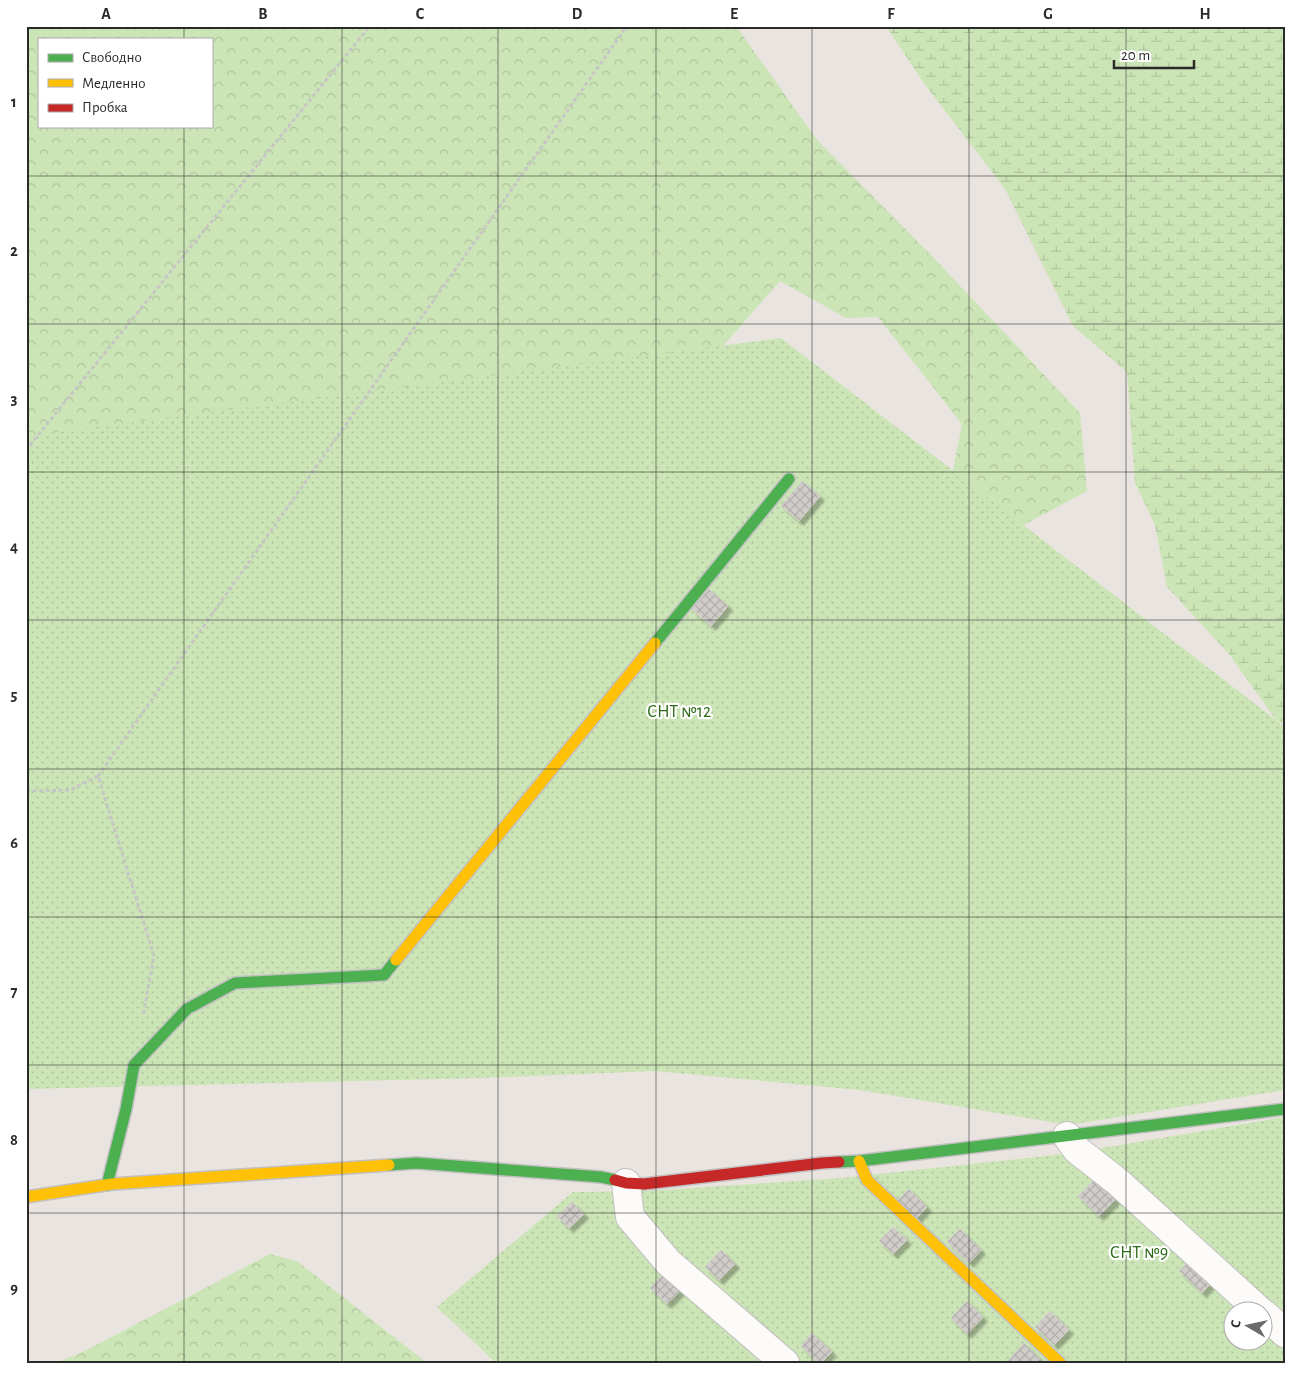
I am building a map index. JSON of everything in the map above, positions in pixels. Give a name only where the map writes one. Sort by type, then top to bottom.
[{"type":"street","points":[[107,1185],[126,1109],[134,1065],[187,1009],[235,983],[384,975],[789,479]]},
{"type":"street","points":[[26,1197],[107,1185],[416,1163],[601,1177],[626,1183],[644,1184],[822,1163],[859,1161],[1285,1110]]},
{"type":"street","points":[[1067,1136],[1077,1150],[1118,1182],[1250,1302]]},
{"type":"street","points":[[859,1161],[867,1180],[1060,1363]]},
{"type":"street","points":[[626,1183],[630,1217],[668,1262],[785,1363]]},
{"type":"street","points":[[1274,1323],[1285,1333]]},
{"type":"path","points":[[26,450],[370,26]]},
{"type":"path","points":[[26,791],[70,790],[98,776],[627,26]]},
{"type":"path","points":[[98,776],[154,956],[142,1019]]},
{"type":"green space","points":[[26,26],[736,26],[817,140],[930,254],[1080,413],[1087,491],[1020,527],[973,526],[953,470],[962,424],[878,317],[846,318],[780,281],[702,370],[26,880]]},
{"type":"green space","points":[[886,26],[1285,26],[1285,724],[1276,720],[1229,654],[1167,587],[1155,525],[1135,483],[1127,372],[1073,326],[1005,189],[923,82]]},
{"type":"green space","name":"СНТ №12","points":[[781,338],[1285,727],[1285,1090],[1069,1125],[860,1090],[655,1071],[481,1078],[26,1089],[26,436]]},
{"type":"green space","name":"СНТ №9","points":[[1285,1117],[1285,1363],[496,1363],[437,1307],[573,1192],[647,1191],[841,1178],[1073,1153]]},
{"type":"green space","points":[[270,1254],[297,1261],[427,1363],[55,1363],[81,1353]]},
{"type":"building","points":[[802,481],[820,496],[799,521],[781,506]]},
{"type":"building","points":[[709,589],[728,606],[711,626],[692,609]]},
{"type":"building","points":[[1095,1179],[1116,1199],[1099,1216],[1078,1196]]},
{"type":"building","points":[[909,1189],[927,1207],[916,1219],[897,1201]]},
{"type":"building","points":[[572,1202],[584,1214],[569,1228],[557,1216]]},
{"type":"building","points":[[893,1227],[907,1240],[893,1254],[879,1241]]},
{"type":"building","points":[[960,1229],[981,1250],[969,1263],[947,1242]]},
{"type":"building","points":[[721,1250],[735,1264],[719,1280],[705,1267]]},
{"type":"building","points":[[1191,1259],[1214,1280],[1202,1293],[1179,1271]]},
{"type":"building","points":[[667,1270],[684,1287],[667,1304],[650,1288]]},
{"type":"building","points":[[967,1301],[983,1317],[967,1334],[951,1318]]},
{"type":"building","points":[[1050,1311],[1069,1330],[1054,1345],[1035,1327]]},
{"type":"building","points":[[812,1333],[832,1352],[821,1363],[818,1363],[801,1346]]},
{"type":"building","points":[[1024,1343],[1040,1359],[1036,1363],[1006,1363]]},
{"type":"traffic: fast","points":[[655,643],[789,479]]},
{"type":"traffic: fast","points":[[107,1185],[126,1109],[134,1065],[187,1009],[235,983],[384,975],[396,960]]},
{"type":"traffic: fast","points":[[839,1162],[1285,1109]]},
{"type":"traffic: fast","points":[[389,1165],[416,1163],[601,1177],[615,1180]]},
{"type":"traffic: slow","points":[[396,960],[655,643]]},
{"type":"traffic: slow","points":[[859,1161],[867,1180],[1060,1363]]},
{"type":"traffic: slow","points":[[26,1197],[112,1184],[389,1165]]},
{"type":"traffic: jam","points":[[615,1180],[644,1184],[839,1162]]}]
